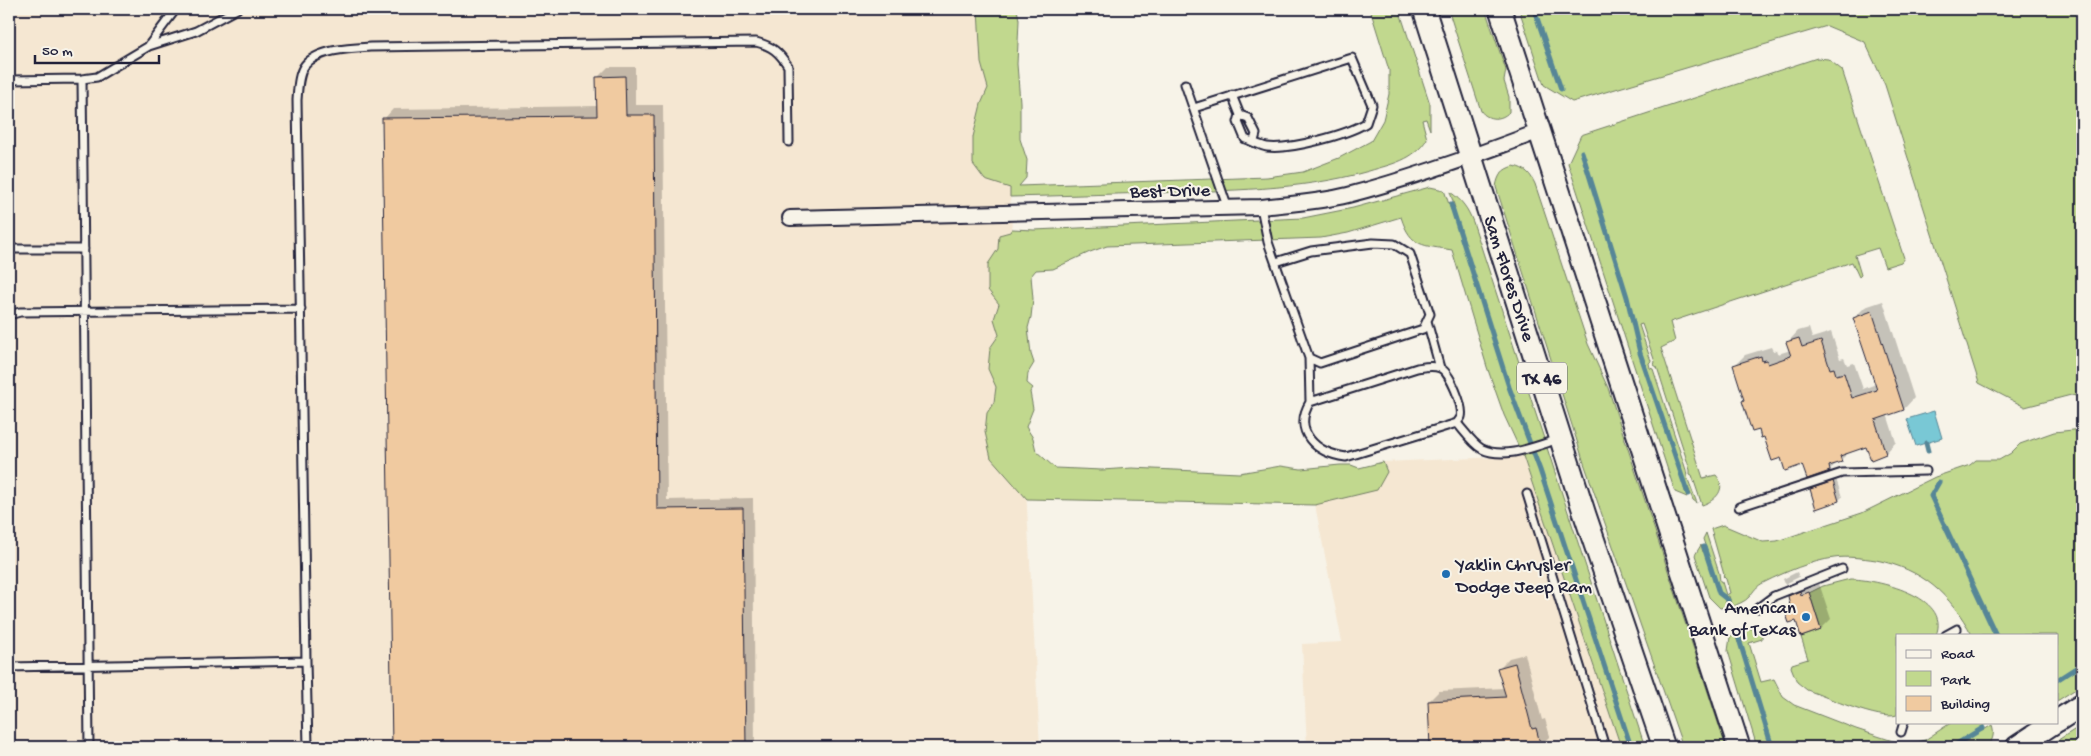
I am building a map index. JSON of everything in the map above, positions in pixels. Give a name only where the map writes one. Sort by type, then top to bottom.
[{"type":"main road","name":"Sam Flores Drive","points":[[1424,9],[1585,515],[1664,747]]},
{"type":"main road","points":[[1500,9],[1739,747]]},
{"type":"main road","points":[[2058,721],[2082,705]]},
{"type":"main road","points":[[2017,747],[2053,724]]},
{"type":"street","name":"Best Drive","points":[[790,218],[1227,206],[1261,207],[1346,196],[1472,157],[1540,132]]},
{"type":"lane","points":[[149,46],[176,9]]},
{"type":"lane","points":[[9,80],[97,78],[149,46],[196,31],[237,9]]},
{"type":"lane","points":[[308,747],[297,100],[299,80],[306,64],[317,57],[337,49],[756,42],[770,46],[788,66],[789,142]]},
{"type":"lane","points":[[1194,108],[1232,95],[1352,58],[1372,105],[1366,123],[1358,128],[1307,144],[1266,147],[1245,139],[1238,122],[1240,115],[1232,95]]},
{"type":"lane","points":[[82,79],[89,747]]},
{"type":"lane","points":[[1185,84],[1227,206]]},
{"type":"lane","points":[[1240,115],[1248,118],[1256,134],[1254,141]]},
{"type":"lane","points":[[1261,207],[1268,242],[1309,358],[1310,402],[1305,410],[1304,420],[1308,438],[1316,448],[1332,456],[1346,457],[1457,424],[1461,416],[1457,396],[1447,373],[1440,368],[1428,366],[1310,402]]},
{"type":"lane","points":[[1276,262],[1311,251],[1373,243],[1394,244],[1410,254],[1430,314],[1423,329],[1320,363],[1309,358]]},
{"type":"lane","points":[[9,249],[84,249]]},
{"type":"lane","points":[[9,315],[20,312],[301,308]]},
{"type":"lane","points":[[1427,320],[1440,368]]},
{"type":"lane","points":[[1457,424],[1481,449],[1497,453],[1515,452],[1562,438]]},
{"type":"lane","points":[[1739,507],[1842,473],[1926,471]]},
{"type":"lane","points":[[1527,494],[1605,747]]},
{"type":"lane","points":[[1758,608],[1774,596],[1842,569]]},
{"type":"lane","points":[[1948,634],[1957,629]]},
{"type":"lane","points":[[9,667],[306,661]]},
{"type":"lane","points":[[1901,732],[1903,724]]},
{"type":"shaded area","points":[[9,9],[1000,9],[1040,747],[9,747]]},
{"type":"shaded area","name":"Yaklin Chrysler Dodge Jeep Ram","points":[[1523,456],[1621,747],[1307,747],[1302,644],[1342,642],[1315,505],[1383,462]]},
{"type":"green space","points":[[978,9],[1017,9],[1019,20],[1017,64],[1020,139],[1027,160],[1026,178],[1019,186],[1267,177],[1303,172],[1339,158],[1371,141],[1383,120],[1389,94],[1389,70],[1370,9],[1399,9],[1430,104],[1430,130],[1426,119],[1422,120],[1427,139],[1409,157],[1386,166],[1343,178],[1290,186],[1236,190],[1010,197],[1010,188],[985,180],[973,164],[973,137],[981,104],[988,88],[981,63]]},
{"type":"green space","points":[[1448,9],[1485,9],[1506,70],[1504,81],[1509,97],[1509,112],[1506,115],[1490,118],[1481,111]]},
{"type":"green space","points":[[1519,9],[2082,9],[2082,397],[2071,395],[2025,407],[1979,383],[1885,85],[1865,42],[1827,26],[1572,102],[1544,85]]},
{"type":"green space","points":[[1817,58],[1828,59],[1842,70],[1904,258],[1901,262],[1885,267],[1878,248],[1855,255],[1861,275],[1859,277],[1852,262],[1670,322],[1675,341],[1661,348],[1703,478],[1716,475],[1721,485],[1718,494],[1711,501],[1702,505],[1692,475],[1690,474],[1642,324],[1639,325],[1651,361],[1649,363],[1650,368],[1653,369],[1697,503],[1693,500],[1688,487],[1684,488],[1687,497],[1675,492],[1568,163],[1581,135]]},
{"type":"green space","points":[[1514,166],[1527,172],[1535,184],[1588,344],[1608,388],[1726,747],[1683,747],[1584,463],[1496,187],[1501,173]]},
{"type":"green space","points":[[1430,187],[1444,190],[1451,210],[1455,208],[1450,192],[1458,198],[1473,222],[1645,747],[1621,747],[1523,456],[1504,415],[1487,367],[1452,250],[1426,246],[1414,240],[1409,235],[1401,217],[1348,233],[1321,238],[1107,246],[1053,269],[1036,270],[1031,276],[1033,299],[1028,328],[1034,363],[1028,373],[1027,383],[1033,388],[1030,392],[1033,409],[1026,427],[1033,438],[1036,451],[1055,468],[1102,470],[1132,468],[1239,473],[1281,466],[1301,469],[1351,465],[1359,468],[1383,462],[1387,472],[1377,490],[1315,505],[1027,499],[991,458],[985,432],[987,413],[994,402],[996,387],[988,369],[990,348],[999,335],[994,319],[999,304],[988,290],[988,264],[998,249],[999,235],[1010,232],[1012,229],[1034,230],[1303,218],[1353,208]]},
{"type":"green space","points":[[2082,429],[2082,685],[2058,700],[2058,634],[1971,634],[1954,607],[1933,586],[1921,577],[1892,564],[1855,558],[1839,557],[1825,559],[1781,574],[1762,584],[1747,599],[1732,607],[1729,596],[1724,598],[1727,607],[1720,608],[1709,597],[1695,555],[1701,545],[1703,552],[1707,551],[1703,539],[1706,533],[1720,581],[1726,595],[1730,593],[1726,579],[1723,576],[1711,529],[1723,525],[1763,542],[1777,541],[1862,513],[1935,477],[1970,465],[1976,460],[1999,460],[2011,453],[2020,444],[2054,432]]},
{"type":"green space","points":[[1850,579],[1876,582],[1908,592],[1922,600],[1933,610],[1938,621],[1936,634],[1896,634],[1896,715],[1878,715],[1866,712],[1807,690],[1797,682],[1791,667],[1792,664],[1808,659],[1801,637],[1821,630],[1809,593],[1823,586]]},
{"type":"green space","points":[[1748,628],[1758,630],[1762,639],[1749,643],[1761,682],[1774,679],[1783,697],[1794,705],[1899,743],[1925,740],[1949,724],[1985,724],[1980,728],[1982,731],[1992,725],[1992,740],[1986,747],[1757,747],[1728,651],[1730,637],[1735,633],[1738,643],[1743,641],[1739,631]]},
{"type":"green space","points":[[2082,725],[2082,747],[2047,747]]},
{"type":"water","points":[[1934,411],[1942,438],[1916,446],[1907,419]]},
{"type":"building","points":[[625,76],[626,115],[654,115],[657,509],[743,508],[746,747],[392,747],[382,118],[597,116],[596,77]]},
{"type":"building","points":[[1872,311],[1904,410],[1875,420],[1886,454],[1871,460],[1866,447],[1840,456],[1842,462],[1829,466],[1830,471],[1807,479],[1802,465],[1785,471],[1781,458],[1772,461],[1764,437],[1761,438],[1759,430],[1752,432],[1733,365],[1761,356],[1762,361],[1766,360],[1768,364],[1791,356],[1786,342],[1799,338],[1802,347],[1821,341],[1830,369],[1834,368],[1836,375],[1844,373],[1852,398],[1877,390],[1853,318]]},
{"type":"building","points":[[1833,481],[1839,501],[1816,509],[1810,489]]},
{"type":"building","name":"American Bank of Texas","points":[[1800,591],[1801,595],[1809,592],[1821,630],[1801,637],[1796,621],[1789,623],[1784,608],[1790,606],[1788,596]]},
{"type":"building","points":[[1515,663],[1532,729],[1536,728],[1541,747],[1430,747],[1428,701],[1506,697],[1497,668]]},
{"type":"waterway","points":[[1534,9],[1561,89]]},
{"type":"waterway","points":[[1582,152],[1627,297],[1640,353],[1688,494]]},
{"type":"waterway","points":[[1451,204],[1509,387],[1540,470],[1631,747]]},
{"type":"waterway","points":[[1926,443],[1928,451]]},
{"type":"waterway","points":[[1939,482],[1931,496],[1996,634]]},
{"type":"waterway","points":[[1704,547],[1719,593],[1728,600]]},
{"type":"waterway","points":[[1739,639],[1772,747]]},
{"type":"waterway","points":[[2058,679],[2082,664]]},
{"type":"waterway","points":[[1952,747],[1983,728]]},
{"type":"place","name":"Yaklin Chrysler Dodge Jeep Ram","points":[[1446,574]]},
{"type":"place","name":"American Bank of Texas","points":[[1806,617]]}]
